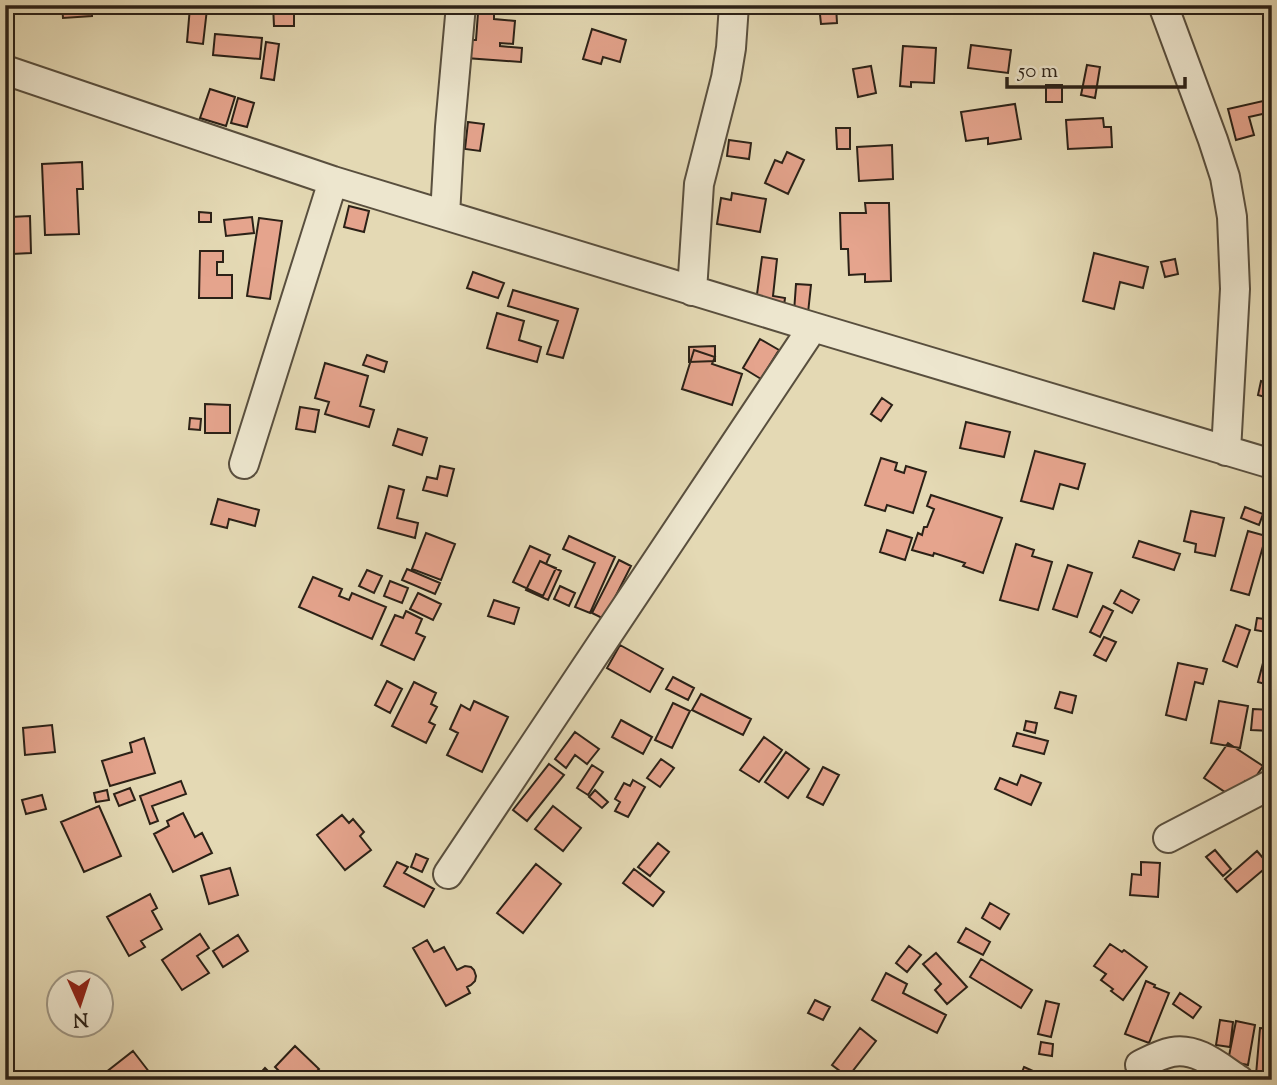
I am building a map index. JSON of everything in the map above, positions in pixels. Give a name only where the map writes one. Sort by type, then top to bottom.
[{"type":"street","points":[[445,215],[461,5]]},
{"type":"street","points":[[692,290],[699,184],[726,78],[731,48],[733,5]]},
{"type":"street","points":[[1163,5],[1213,140],[1225,177],[1232,217],[1235,289],[1226,451]]},
{"type":"street","points":[[5,70],[333,181],[1272,464]]},
{"type":"street","points":[[244,464],[333,181]]},
{"type":"street","points":[[448,874],[813,327]]},
{"type":"street","points":[[1168,838],[1272,784]]},
{"type":"street","points":[[1140,1065],[1169,1052],[1194,1052],[1239,1080]]},
{"type":"building","points":[[62,5],[92,5],[92,16],[63,18]]},
{"type":"building","points":[[273,5],[294,5],[294,26],[274,26]]},
{"type":"building","points":[[819,5],[836,5],[837,23],[821,24]]},
{"type":"building","points":[[884,5],[918,5],[918,11],[885,13]]},
{"type":"building","points":[[190,7],[207,9],[203,44],[187,42]]},
{"type":"building","points":[[478,13],[494,14],[494,19],[515,21],[513,44],[500,43],[500,46],[522,48],[521,62],[466,58],[468,40],[476,40]]},
{"type":"building","points":[[592,29],[626,40],[620,62],[603,57],[601,64],[583,59]]},
{"type":"building","points":[[215,34],[262,38],[260,59],[213,55]]},
{"type":"building","points":[[266,42],[279,44],[274,80],[261,78]]},
{"type":"building","points":[[971,45],[1011,50],[1008,73],[968,68]]},
{"type":"building","points":[[903,46],[936,48],[934,83],[911,82],[911,87],[900,86]]},
{"type":"building","points":[[1087,65],[1100,67],[1095,98],[1081,95]]},
{"type":"building","points":[[871,66],[876,93],[858,97],[853,69]]},
{"type":"building","points":[[1046,85],[1062,85],[1062,102],[1046,102]]},
{"type":"building","points":[[210,89],[235,97],[226,126],[200,118]]},
{"type":"building","points":[[238,98],[254,103],[247,127],[231,123]]},
{"type":"building","points":[[1272,99],[1272,134],[1267,113],[1249,117],[1254,135],[1236,140],[1228,109]]},
{"type":"building","points":[[1015,104],[1021,139],[988,144],[988,138],[966,141],[961,112]]},
{"type":"building","points":[[1103,118],[1104,127],[1111,127],[1112,147],[1068,149],[1066,120]]},
{"type":"building","points":[[468,122],[484,124],[480,151],[465,149]]},
{"type":"building","points":[[836,128],[850,128],[850,149],[837,149]]},
{"type":"building","points":[[729,140],[751,143],[749,159],[727,156]]},
{"type":"building","points":[[892,145],[893,179],[859,181],[857,147]]},
{"type":"building","points":[[787,152],[804,160],[788,194],[765,183],[775,160],[782,163]]},
{"type":"building","points":[[82,162],[83,189],[77,189],[79,234],[45,235],[42,164]]},
{"type":"building","points":[[732,193],[766,199],[760,232],[717,224],[721,198],[731,200]]},
{"type":"building","points":[[865,203],[889,203],[891,281],[865,282],[865,274],[849,275],[848,249],[841,249],[840,213],[866,213]]},
{"type":"building","points":[[349,206],[369,211],[364,232],[344,227]]},
{"type":"building","points":[[199,212],[211,213],[211,222],[199,222]]},
{"type":"building","points":[[30,216],[31,253],[12,254],[10,217]]},
{"type":"building","points":[[252,217],[254,233],[226,236],[224,220]]},
{"type":"building","points":[[259,218],[282,221],[270,299],[247,296]]},
{"type":"building","points":[[200,251],[223,251],[223,262],[217,262],[217,275],[232,275],[232,298],[199,298]]},
{"type":"building","points":[[1094,253],[1148,267],[1143,288],[1120,282],[1114,309],[1083,301]]},
{"type":"building","points":[[762,257],[777,259],[773,296],[785,298],[783,313],[755,309]]},
{"type":"building","points":[[1175,259],[1178,274],[1165,277],[1161,262]]},
{"type":"building","points":[[473,272],[504,283],[498,298],[467,288]]},
{"type":"building","points":[[796,284],[811,285],[808,313],[794,312]]},
{"type":"building","points":[[513,290],[578,309],[563,358],[547,354],[558,321],[508,306]]},
{"type":"building","points":[[497,313],[524,321],[519,340],[541,347],[537,362],[487,348]]},
{"type":"building","points":[[760,339],[779,350],[761,379],[743,368]]},
{"type":"building","points":[[715,346],[715,361],[689,362],[689,347]]},
{"type":"building","points":[[694,350],[715,357],[712,364],[742,374],[732,405],[682,389]]},
{"type":"building","points":[[367,355],[387,362],[384,372],[363,365]]},
{"type":"building","points":[[325,363],[368,376],[360,406],[374,410],[369,427],[325,414],[329,402],[315,398]]},
{"type":"building","points":[[1261,381],[1272,384],[1272,399],[1258,395]]},
{"type":"building","points":[[882,398],[892,405],[881,421],[871,414]]},
{"type":"building","points":[[205,404],[230,405],[230,433],[205,433]]},
{"type":"building","points":[[300,407],[319,410],[315,432],[296,429]]},
{"type":"building","points":[[190,418],[201,419],[200,430],[189,429]]},
{"type":"building","points":[[966,422],[1010,432],[1004,457],[960,448]]},
{"type":"building","points":[[398,429],[427,438],[422,455],[393,445]]},
{"type":"building","points":[[1035,451],[1085,464],[1078,489],[1060,484],[1053,509],[1021,501]]},
{"type":"building","points":[[881,458],[897,463],[895,470],[904,473],[906,466],[926,472],[913,513],[887,505],[885,511],[865,505]]},
{"type":"building","points":[[440,466],[454,469],[447,496],[423,490],[427,477],[437,479]]},
{"type":"building","points":[[389,486],[404,490],[397,518],[418,523],[415,538],[378,528]]},
{"type":"building","points":[[931,495],[1002,518],[983,573],[963,566],[965,563],[934,553],[933,556],[912,550],[918,533],[922,535],[934,509],[927,506]]},
{"type":"building","points":[[218,499],[259,510],[255,526],[229,519],[227,528],[211,524]]},
{"type":"building","points":[[1245,507],[1263,514],[1259,525],[1241,518]]},
{"type":"building","points":[[1191,511],[1224,518],[1215,556],[1195,552],[1196,544],[1184,541]]},
{"type":"building","points":[[887,530],[912,538],[905,560],[880,552]]},
{"type":"building","points":[[1248,531],[1266,536],[1249,595],[1231,590]]},
{"type":"building","points":[[426,533],[455,544],[441,580],[412,569]]},
{"type":"building","points":[[569,536],[615,557],[590,613],[575,607],[595,563],[563,549]]},
{"type":"building","points":[[1139,541],[1180,554],[1174,570],[1133,557]]},
{"type":"building","points":[[1016,544],[1034,550],[1032,556],[1052,562],[1038,610],[1000,600]]},
{"type":"building","points":[[530,546],[550,555],[546,564],[556,568],[543,596],[513,582]]},
{"type":"building","points":[[619,560],[631,566],[604,619],[592,613]]},
{"type":"building","points":[[540,561],[561,571],[548,600],[526,590]]},
{"type":"building","points":[[1068,565],[1092,573],[1077,617],[1053,609]]},
{"type":"building","points":[[407,569],[440,583],[435,594],[402,580]]},
{"type":"building","points":[[367,570],[382,576],[374,593],[359,586]]},
{"type":"building","points":[[313,577],[342,589],[339,596],[349,600],[352,593],[386,607],[372,639],[299,607]]},
{"type":"building","points":[[390,581],[408,588],[402,603],[384,596]]},
{"type":"building","points":[[560,586],[575,593],[569,606],[554,599]]},
{"type":"building","points":[[1121,590],[1139,600],[1132,613],[1114,603]]},
{"type":"building","points":[[418,593],[441,604],[433,620],[410,609]]},
{"type":"building","points":[[494,600],[519,608],[514,624],[488,616]]},
{"type":"building","points":[[1103,606],[1113,611],[1100,637],[1090,632]]},
{"type":"building","points":[[406,611],[422,619],[416,633],[425,637],[414,660],[381,645],[395,615],[403,618]]},
{"type":"building","points":[[1257,618],[1272,620],[1272,633],[1255,630]]},
{"type":"building","points":[[1236,625],[1250,630],[1237,667],[1223,661]]},
{"type":"building","points":[[1104,637],[1116,642],[1106,661],[1094,655]]},
{"type":"building","points":[[1268,644],[1272,645],[1272,686],[1258,682]]},
{"type":"building","points":[[620,645],[663,669],[650,692],[607,668]]},
{"type":"building","points":[[1178,663],[1207,669],[1203,684],[1195,682],[1186,720],[1166,715]]},
{"type":"building","points":[[673,677],[694,688],[688,700],[666,689]]},
{"type":"building","points":[[387,681],[402,689],[390,713],[375,705]]},
{"type":"building","points":[[414,682],[436,693],[431,704],[437,707],[429,722],[435,725],[426,743],[392,726]]},
{"type":"building","points":[[1060,692],[1076,696],[1072,713],[1055,708]]},
{"type":"building","points":[[701,694],[751,719],[743,735],[692,710]]},
{"type":"building","points":[[474,701],[508,717],[482,772],[447,755],[458,733],[450,729],[461,705],[470,710]]},
{"type":"building","points":[[1219,701],[1248,706],[1240,748],[1211,743]]},
{"type":"building","points":[[673,703],[690,711],[672,748],[655,740]]},
{"type":"building","points":[[1253,709],[1272,710],[1272,731],[1251,730]]},
{"type":"building","points":[[621,720],[652,737],[643,754],[612,737]]},
{"type":"building","points":[[1026,721],[1037,723],[1035,733],[1024,730]]},
{"type":"building","points":[[52,725],[55,752],[25,755],[23,728]]},
{"type":"building","points":[[575,732],[599,749],[587,764],[575,755],[566,768],[555,759]]},
{"type":"building","points":[[1017,733],[1048,741],[1044,754],[1013,746]]},
{"type":"building","points":[[764,737],[782,750],[759,782],[740,770]]},
{"type":"building","points":[[144,738],[155,773],[110,786],[102,761],[132,752],[130,743]]},
{"type":"building","points":[[1228,743],[1263,766],[1251,784],[1245,781],[1234,798],[1204,778]]},
{"type":"building","points":[[786,752],[809,769],[788,798],[765,782]]},
{"type":"building","points":[[661,759],[674,768],[660,787],[647,778]]},
{"type":"building","points":[[549,764],[564,775],[527,821],[513,810]]},
{"type":"building","points":[[592,765],[603,772],[588,795],[577,788]]},
{"type":"building","points":[[823,767],[839,775],[823,805],[807,797]]},
{"type":"building","points":[[1021,775],[1041,783],[1031,805],[995,789],[1000,778],[1017,785]]},
{"type":"building","points":[[633,780],[645,787],[628,817],[615,811],[620,802],[615,799],[624,783],[630,786]]},
{"type":"building","points":[[181,781],[186,794],[152,806],[158,821],[150,824],[140,796]]},
{"type":"building","points":[[130,788],[135,800],[119,806],[114,794]]},
{"type":"building","points":[[107,790],[109,800],[96,802],[94,793]]},
{"type":"building","points":[[595,790],[608,802],[602,808],[589,797]]},
{"type":"building","points":[[42,795],[46,809],[26,814],[22,800]]},
{"type":"building","points":[[99,806],[121,856],[84,872],[61,822]]},
{"type":"building","points":[[553,806],[581,828],[563,851],[535,829]]},
{"type":"building","points":[[183,813],[195,837],[202,833],[212,853],[173,872],[154,834],[169,826],[167,821]]},
{"type":"building","points":[[342,815],[349,823],[353,819],[364,832],[360,836],[371,850],[345,870],[317,835]]},
{"type":"building","points":[[658,843],[669,852],[650,876],[638,867]]},
{"type":"building","points":[[1215,850],[1231,869],[1223,876],[1206,857]]},
{"type":"building","points":[[1257,851],[1269,865],[1237,892],[1225,879]]},
{"type":"building","points":[[416,854],[428,859],[422,872],[411,867]]},
{"type":"building","points":[[397,862],[408,867],[404,873],[434,889],[424,907],[384,886]]},
{"type":"building","points":[[1141,862],[1160,863],[1158,897],[1130,895],[1132,874],[1141,875]]},
{"type":"building","points":[[536,864],[561,884],[523,933],[497,913]]},
{"type":"building","points":[[230,868],[238,895],[209,904],[201,876]]},
{"type":"building","points":[[634,869],[664,892],[653,906],[623,883]]},
{"type":"building","points":[[150,894],[157,908],[152,911],[162,929],[141,941],[145,947],[129,956],[107,917]]},
{"type":"building","points":[[990,903],[1009,914],[1000,929],[982,918]]},
{"type":"building","points":[[966,928],[990,942],[983,955],[958,942]]},
{"type":"building","points":[[200,934],[209,948],[197,956],[209,973],[182,990],[162,960]]},
{"type":"building","points":[[238,935],[248,951],[223,967],[213,951]]},
{"type":"building","points":[[427,940],[434,952],[444,947],[457,970],[465,966],[471,967],[476,976],[475,981],[467,987],[470,993],[446,1006],[413,948]]},
{"type":"building","points":[[1110,944],[1122,952],[1124,950],[1147,967],[1123,1000],[1101,980],[1106,974],[1094,966]]},
{"type":"building","points":[[909,946],[921,955],[907,972],[896,963]]},
{"type":"building","points":[[936,953],[967,987],[947,1004],[935,990],[941,984],[923,964]]},
{"type":"building","points":[[981,959],[1032,990],[1021,1008],[970,977]]},
{"type":"building","points":[[886,973],[907,984],[903,993],[946,1015],[937,1033],[872,1000]]},
{"type":"building","points":[[1146,981],[1169,993],[1149,1043],[1125,1034]]},
{"type":"building","points":[[1180,993],[1201,1007],[1193,1018],[1173,1004]]},
{"type":"building","points":[[815,1000],[830,1007],[823,1020],[808,1013]]},
{"type":"building","points":[[1046,1001],[1059,1004],[1051,1037],[1038,1034]]},
{"type":"building","points":[[1220,1020],[1233,1022],[1230,1047],[1216,1045]]},
{"type":"building","points":[[1236,1021],[1255,1025],[1248,1065],[1228,1061]]},
{"type":"building","points":[[860,1028],[876,1041],[848,1077],[832,1065]]},
{"type":"building","points":[[1260,1028],[1272,1029],[1270,1076],[1256,1075]]},
{"type":"building","points":[[1041,1042],[1053,1044],[1052,1056],[1039,1054]]},
{"type":"building","points":[[295,1046],[319,1069],[309,1080],[288,1080],[275,1067]]},
{"type":"building","points":[[133,1051],[150,1073],[142,1080],[96,1080]]},
{"type":"building","points":[[1024,1067],[1040,1074],[1038,1080],[1019,1080]]},
{"type":"building","points":[[265,1068],[277,1080],[254,1080]]}]
